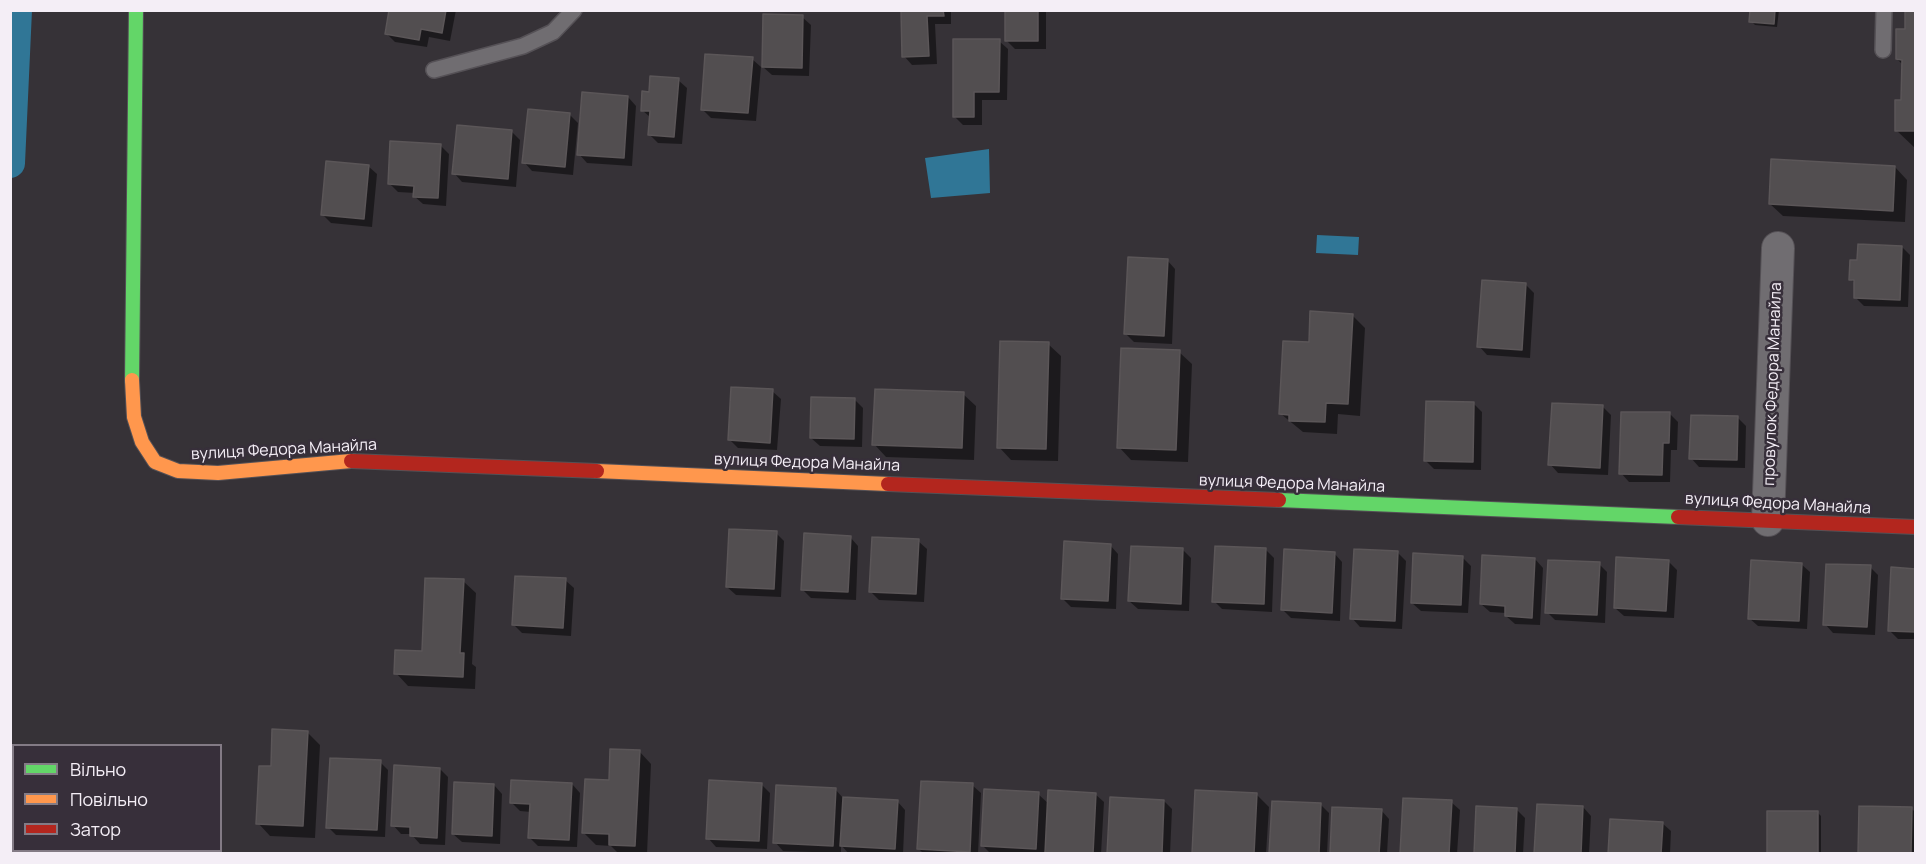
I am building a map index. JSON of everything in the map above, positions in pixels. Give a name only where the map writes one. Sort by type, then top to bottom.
[{"type":"street","name":"вулиця Федора Манайла","points":[[136,10],[132,384],[134,417],[142,442],[155,462],[178,471],[218,472],[354,461],[1916,527]]},
{"type":"street","name":"провулок Федора Манайла","points":[[1768,520],[1778,248]]},
{"type":"lane","points":[[434,70],[523,46],[552,32],[574,10]]},
{"type":"lane","points":[[1882,51],[1884,10]]},
{"type":"water","points":[[989,149],[990,193],[931,198],[925,158]]},
{"type":"water","points":[[1317,235],[1359,237],[1358,255],[1316,253]]},
{"type":"building","points":[[389,10],[446,10],[442,33],[421,29],[419,40],[385,34]]},
{"type":"building","points":[[901,10],[943,10],[944,16],[927,16],[929,56],[902,57]]},
{"type":"building","points":[[1005,10],[1038,10],[1038,41],[1005,41]]},
{"type":"building","points":[[1750,10],[1775,10],[1774,24],[1749,22]]},
{"type":"building","points":[[1905,10],[1916,10],[1916,131],[1895,131],[1895,100],[1901,100],[1902,60],[1896,59],[1896,29],[1905,29]]},
{"type":"building","points":[[763,14],[803,15],[802,68],[762,67]]},
{"type":"building","points":[[953,39],[1000,39],[999,92],[974,92],[974,117],[953,117]]},
{"type":"building","points":[[705,54],[753,57],[748,113],[701,110]]},
{"type":"building","points":[[650,76],[679,78],[674,137],[648,135],[650,111],[641,111],[642,91],[649,92]]},
{"type":"building","points":[[582,92],[628,96],[624,158],[577,155]]},
{"type":"building","points":[[528,109],[570,113],[565,167],[522,163]]},
{"type":"building","points":[[457,125],[512,130],[508,179],[452,174]]},
{"type":"building","points":[[390,141],[441,144],[438,198],[413,197],[414,186],[388,184]]},
{"type":"building","points":[[1771,159],[1895,166],[1893,211],[1769,204]]},
{"type":"building","points":[[326,161],[369,165],[364,219],[321,215]]},
{"type":"building","points":[[1858,244],[1902,246],[1900,300],[1854,298],[1854,280],[1849,280],[1850,260],[1857,260]]},
{"type":"building","points":[[1128,257],[1168,259],[1164,336],[1124,334]]},
{"type":"building","points":[[1482,280],[1526,283],[1522,350],[1477,347]]},
{"type":"building","points":[[1310,311],[1353,314],[1348,404],[1326,403],[1325,422],[1289,421],[1289,415],[1279,414],[1283,341],[1309,342]]},
{"type":"building","points":[[1000,341],[1049,342],[1046,449],[997,448]]},
{"type":"building","points":[[1121,348],[1180,350],[1176,450],[1117,448]]},
{"type":"building","points":[[731,387],[773,389],[770,443],[728,440]]},
{"type":"building","points":[[875,389],[964,392],[962,448],[872,445]]},
{"type":"building","points":[[811,397],[855,398],[854,439],[810,438]]},
{"type":"building","points":[[1426,401],[1474,402],[1473,462],[1424,461]]},
{"type":"building","points":[[1552,403],[1603,405],[1600,468],[1548,465]]},
{"type":"building","points":[[1621,412],[1670,412],[1669,443],[1663,443],[1662,475],[1619,474]]},
{"type":"building","points":[[1691,415],[1738,416],[1737,460],[1689,459]]},
{"type":"building","points":[[729,529],[777,531],[774,589],[726,587]]},
{"type":"building","points":[[804,533],[851,536],[848,592],[801,590]]},
{"type":"building","points":[[872,537],[919,539],[916,594],[869,592]]},
{"type":"building","points":[[1064,541],[1111,544],[1108,601],[1061,599]]},
{"type":"building","points":[[1131,546],[1183,548],[1181,604],[1128,601]]},
{"type":"building","points":[[1215,546],[1266,548],[1264,604],[1212,602]]},
{"type":"building","points":[[1284,549],[1335,552],[1332,613],[1281,610]]},
{"type":"building","points":[[1354,549],[1398,551],[1395,621],[1350,619]]},
{"type":"building","points":[[1413,553],[1463,556],[1461,605],[1411,603]]},
{"type":"building","points":[[1482,555],[1535,558],[1532,618],[1505,616],[1505,606],[1480,604]]},
{"type":"building","points":[[1616,557],[1669,560],[1666,611],[1614,608]]},
{"type":"building","points":[[1548,560],[1600,562],[1597,615],[1545,613]]},
{"type":"building","points":[[1751,560],[1802,563],[1799,621],[1748,619]]},
{"type":"building","points":[[1826,564],[1871,565],[1867,627],[1823,625]]},
{"type":"building","points":[[1891,567],[1916,569],[1916,632],[1888,631]]},
{"type":"building","points":[[515,576],[566,578],[563,628],[512,625]]},
{"type":"building","points":[[425,578],[464,579],[460,653],[464,653],[463,677],[394,674],[395,650],[422,651]]},
{"type":"building","points":[[272,729],[308,731],[303,826],[256,824],[259,766],[271,766]]},
{"type":"building","points":[[610,749],[640,750],[635,846],[609,845],[609,834],[582,833],[585,779],[609,780]]},
{"type":"building","points":[[330,758],[381,760],[377,830],[326,828]]},
{"type":"building","points":[[394,765],[440,768],[437,838],[410,836],[410,827],[391,826]]},
{"type":"building","points":[[511,780],[572,783],[569,840],[528,838],[530,804],[510,803]]},
{"type":"building","points":[[709,780],[762,783],[759,841],[706,839]]},
{"type":"building","points":[[921,781],[973,783],[970,852],[917,849]]},
{"type":"building","points":[[454,782],[494,784],[492,836],[452,834]]},
{"type":"building","points":[[776,785],[836,788],[833,846],[773,843]]},
{"type":"building","points":[[984,789],[1039,792],[1036,849],[981,846]]},
{"type":"building","points":[[1048,790],[1096,793],[1093,854],[1045,853]]},
{"type":"building","points":[[1195,790],[1257,793],[1254,854],[1192,854]]},
{"type":"building","points":[[843,797],[898,800],[895,849],[840,846]]},
{"type":"building","points":[[1110,797],[1164,800],[1162,854],[1107,854]]},
{"type":"building","points":[[1403,798],[1452,800],[1449,854],[1400,854]]},
{"type":"building","points":[[1272,801],[1321,803],[1319,854],[1269,854]]},
{"type":"building","points":[[1537,804],[1583,806],[1581,854],[1534,854]]},
{"type":"building","points":[[1476,806],[1517,808],[1515,854],[1474,854]]},
{"type":"building","points":[[1859,806],[1912,807],[1911,854],[1858,854]]},
{"type":"building","points":[[1332,807],[1382,809],[1379,854],[1330,854]]},
{"type":"building","points":[[1767,811],[1818,811],[1818,854],[1767,854]]},
{"type":"building","points":[[1610,819],[1663,822],[1661,854],[1608,854]]},
{"type":"waterway","points":[[10,163],[17,10]]},
{"type":"traffic: fast","points":[[132,380],[136,10]]},
{"type":"traffic: fast","points":[[1279,500],[1678,517]]},
{"type":"traffic: slow","points":[[132,380],[134,417],[142,442],[155,462],[178,471],[218,473],[351,461]]},
{"type":"traffic: slow","points":[[597,471],[888,484]]},
{"type":"traffic: jam","points":[[351,461],[597,471]]},
{"type":"traffic: jam","points":[[888,484],[1279,500]]},
{"type":"traffic: jam","points":[[1678,517],[1916,527]]}]
